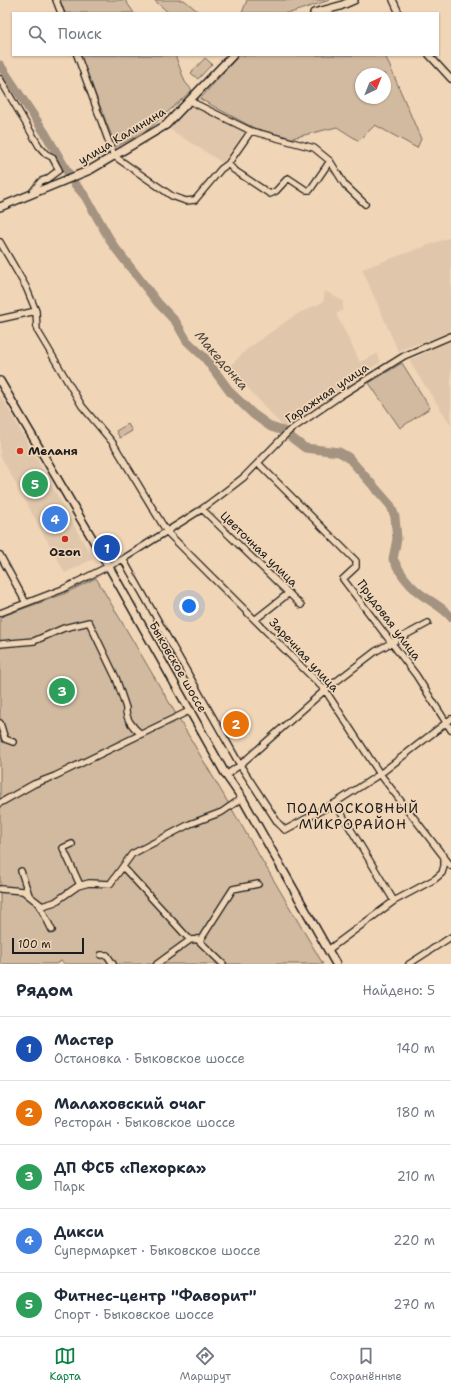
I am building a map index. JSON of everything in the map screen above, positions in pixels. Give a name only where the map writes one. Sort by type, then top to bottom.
[{"type":"main road","points":[[318,12],[340,6],[354,0]]},
{"type":"main road","name":"улица Калинина","points":[[0,207],[75,177],[166,125],[232,56]]},
{"type":"main road","name":"Быковское шоссе","points":[[0,381],[109,567],[191,710],[226,775],[242,798],[336,964]]},
{"type":"street","points":[[56,0],[61,12]]},
{"type":"street","points":[[393,0],[399,12]]},
{"type":"street","points":[[77,56],[114,156],[172,196],[186,201],[195,200],[221,169],[228,164],[251,131]]},
{"type":"street","points":[[430,56],[451,79]]},
{"type":"street","points":[[0,79],[39,146],[46,154],[52,156],[59,170],[47,179],[41,181],[30,195]]},
{"type":"street","points":[[190,101],[251,131],[308,145],[330,161],[345,185],[366,204]]},
{"type":"street","points":[[228,164],[234,170],[270,194],[276,191],[288,178],[306,190],[310,190],[330,161]]},
{"type":"street","name":"Заречная улица","points":[[0,242],[26,287],[36,311],[37,330],[82,406],[113,443],[167,532],[256,619],[325,690],[380,774],[451,866]]},
{"type":"street","points":[[0,319],[36,311]]},
{"type":"street","name":"Гаражная улица","points":[[0,613],[63,589],[109,567],[167,532],[202,509],[244,477],[287,433],[340,396],[404,356],[451,336]]},
{"type":"street","name":"Прудовая улица","points":[[258,463],[356,561],[356,567],[344,579],[393,642],[449,721],[451,730]]},
{"type":"street","name":"Цветочная улица","points":[[202,509],[301,605]]},
{"type":"street","points":[[0,555],[26,603]]},
{"type":"street","points":[[123,559],[240,765],[278,823],[285,830],[335,803],[380,774],[449,721]]},
{"type":"street","points":[[256,619],[289,593]]},
{"type":"street","points":[[0,644],[34,641],[64,628],[89,622],[116,678],[126,708],[125,712],[133,728],[141,734]]},
{"type":"street","points":[[226,775],[240,765],[325,690],[376,651],[428,623]]},
{"type":"street","points":[[0,803],[34,784],[55,776],[191,710]]},
{"type":"street","points":[[0,723],[5,739],[13,742]]},
{"type":"street","points":[[39,904],[42,906],[55,902],[80,885],[89,883],[110,884],[132,854],[190,824],[222,812],[242,798]]},
{"type":"street","points":[[335,803],[394,901]]},
{"type":"street","points":[[72,844],[63,848],[80,885]]},
{"type":"street","points":[[328,950],[394,901],[435,879],[443,870],[444,856]]},
{"type":"street","points":[[123,867],[190,940]]},
{"type":"street","points":[[21,871],[28,895]]},
{"type":"street","points":[[158,964],[190,940],[201,939],[233,889],[258,884]]},
{"type":"street","points":[[0,889],[23,891],[39,904],[52,930]]},
{"type":"street","points":[[409,964],[451,937]]},
{"type":"street","points":[[197,939],[223,964]]},
{"type":"street","points":[[101,955],[107,955],[113,964]]},
{"type":"shaded area","points":[[60,0],[125,0],[133,12],[65,12]]},
{"type":"shaded area","points":[[154,0],[184,0],[199,12],[168,12]]},
{"type":"shaded area","points":[[247,0],[330,0],[293,12],[242,12]]},
{"type":"shaded area","points":[[80,56],[175,56],[185,82],[192,90],[149,129],[116,147]]},
{"type":"shaded area","points":[[238,56],[385,56],[391,68],[355,68],[355,104],[391,104],[391,69],[421,139],[417,148],[375,125],[359,141],[337,127],[292,138],[254,128],[200,99]]},
{"type":"shaded area","points":[[205,58],[212,64],[198,79],[191,73]]},
{"type":"shaded area","points":[[194,104],[246,130],[223,163],[168,128]]},
{"type":"shaded area","points":[[451,237],[451,332],[398,351],[362,269]]},
{"type":"shaded area","points":[[325,291],[343,301],[343,310],[336,314],[360,362],[377,354],[381,362],[294,419],[284,428],[229,367],[246,350],[295,315],[323,302]]},
{"type":"shaded area","points":[[451,339],[451,425],[409,361]]},
{"type":"shaded area","points":[[402,363],[430,408],[400,428],[369,383]]},
{"type":"shaded area","points":[[0,394],[93,559],[65,573],[0,455]]},
{"type":"shaded area","points":[[128,424],[132,431],[120,438],[116,431]]},
{"type":"shaded area","points":[[96,578],[323,964],[65,964],[61,961],[56,964],[0,964],[0,617],[64,594]]},
{"type":"waterway","name":"Македонка","points":[[0,65],[45,133],[74,183],[85,196],[113,245],[158,303],[176,322],[187,341],[205,358],[231,393],[253,414],[271,427],[283,431],[305,448],[339,452],[348,457],[391,506],[395,517],[397,539],[393,559],[401,573],[418,592],[444,610],[451,617]]},
{"type":"place","name":"Меланя","points":[[20,451]]},
{"type":"place","name":"Фитнес-центр \"Фаворит\"","points":[[35,484]]},
{"type":"place","name":"Дикси","points":[[55,519]]},
{"type":"place","name":"Ozon","points":[[65,539]]},
{"type":"place","name":"Мастер","points":[[107,548]]},
{"type":"place","name":"ДП ФСБ «Пехорка»","points":[[62,691]]},
{"type":"place","name":"Малаховский очаг","points":[[236,724]]},
{"type":"district","name":"ПОДМОСКОВНЫЙ МИКРОРАЙОН","points":[[353,816]]}]
